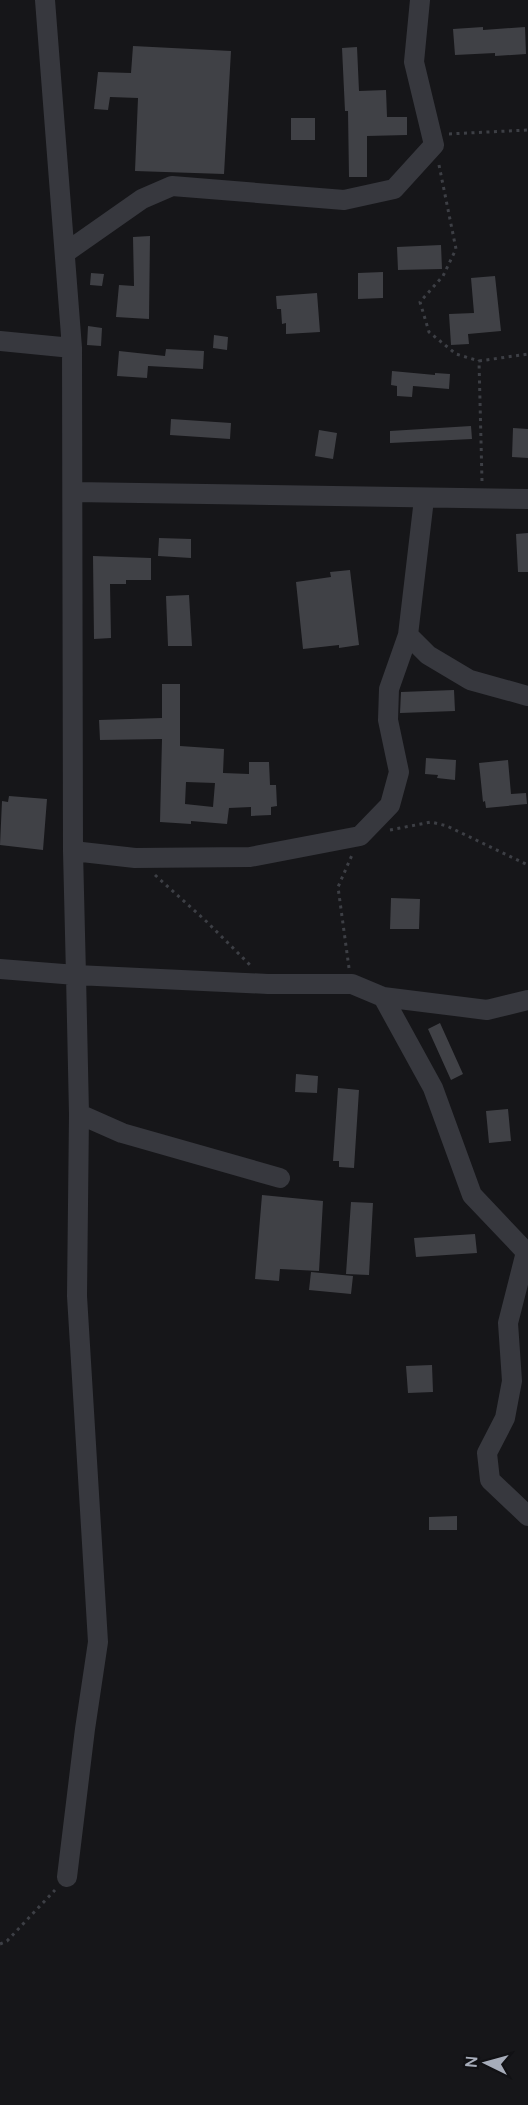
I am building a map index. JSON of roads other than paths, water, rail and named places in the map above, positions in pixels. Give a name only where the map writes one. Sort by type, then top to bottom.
[{"type":"street","points":[[45,0],[72,348],[74,851],[79,1114],[77,1296],[98,1642],[67,1877]]},
{"type":"street","points":[[65,253],[142,200],[172,186],[344,200],[394,189],[434,145],[414,62],[420,0]]},
{"type":"street","points":[[0,341],[72,348]]},
{"type":"street","points":[[73,492],[528,500]]},
{"type":"street","points":[[74,851],[135,858],[250,857],[360,836],[390,805],[399,772],[388,720],[389,689],[408,635],[424,499]]},
{"type":"street","points":[[408,635],[428,655],[471,680],[528,696]]},
{"type":"street","points":[[0,969],[268,984],[352,984],[382,997],[487,1010],[528,999]]},
{"type":"street","points":[[382,997],[433,1088],[472,1195],[527,1253],[508,1323],[512,1381],[505,1418],[487,1453],[490,1480],[528,1516]]},
{"type":"street","points":[[79,1114],[122,1133],[280,1178]]}]
